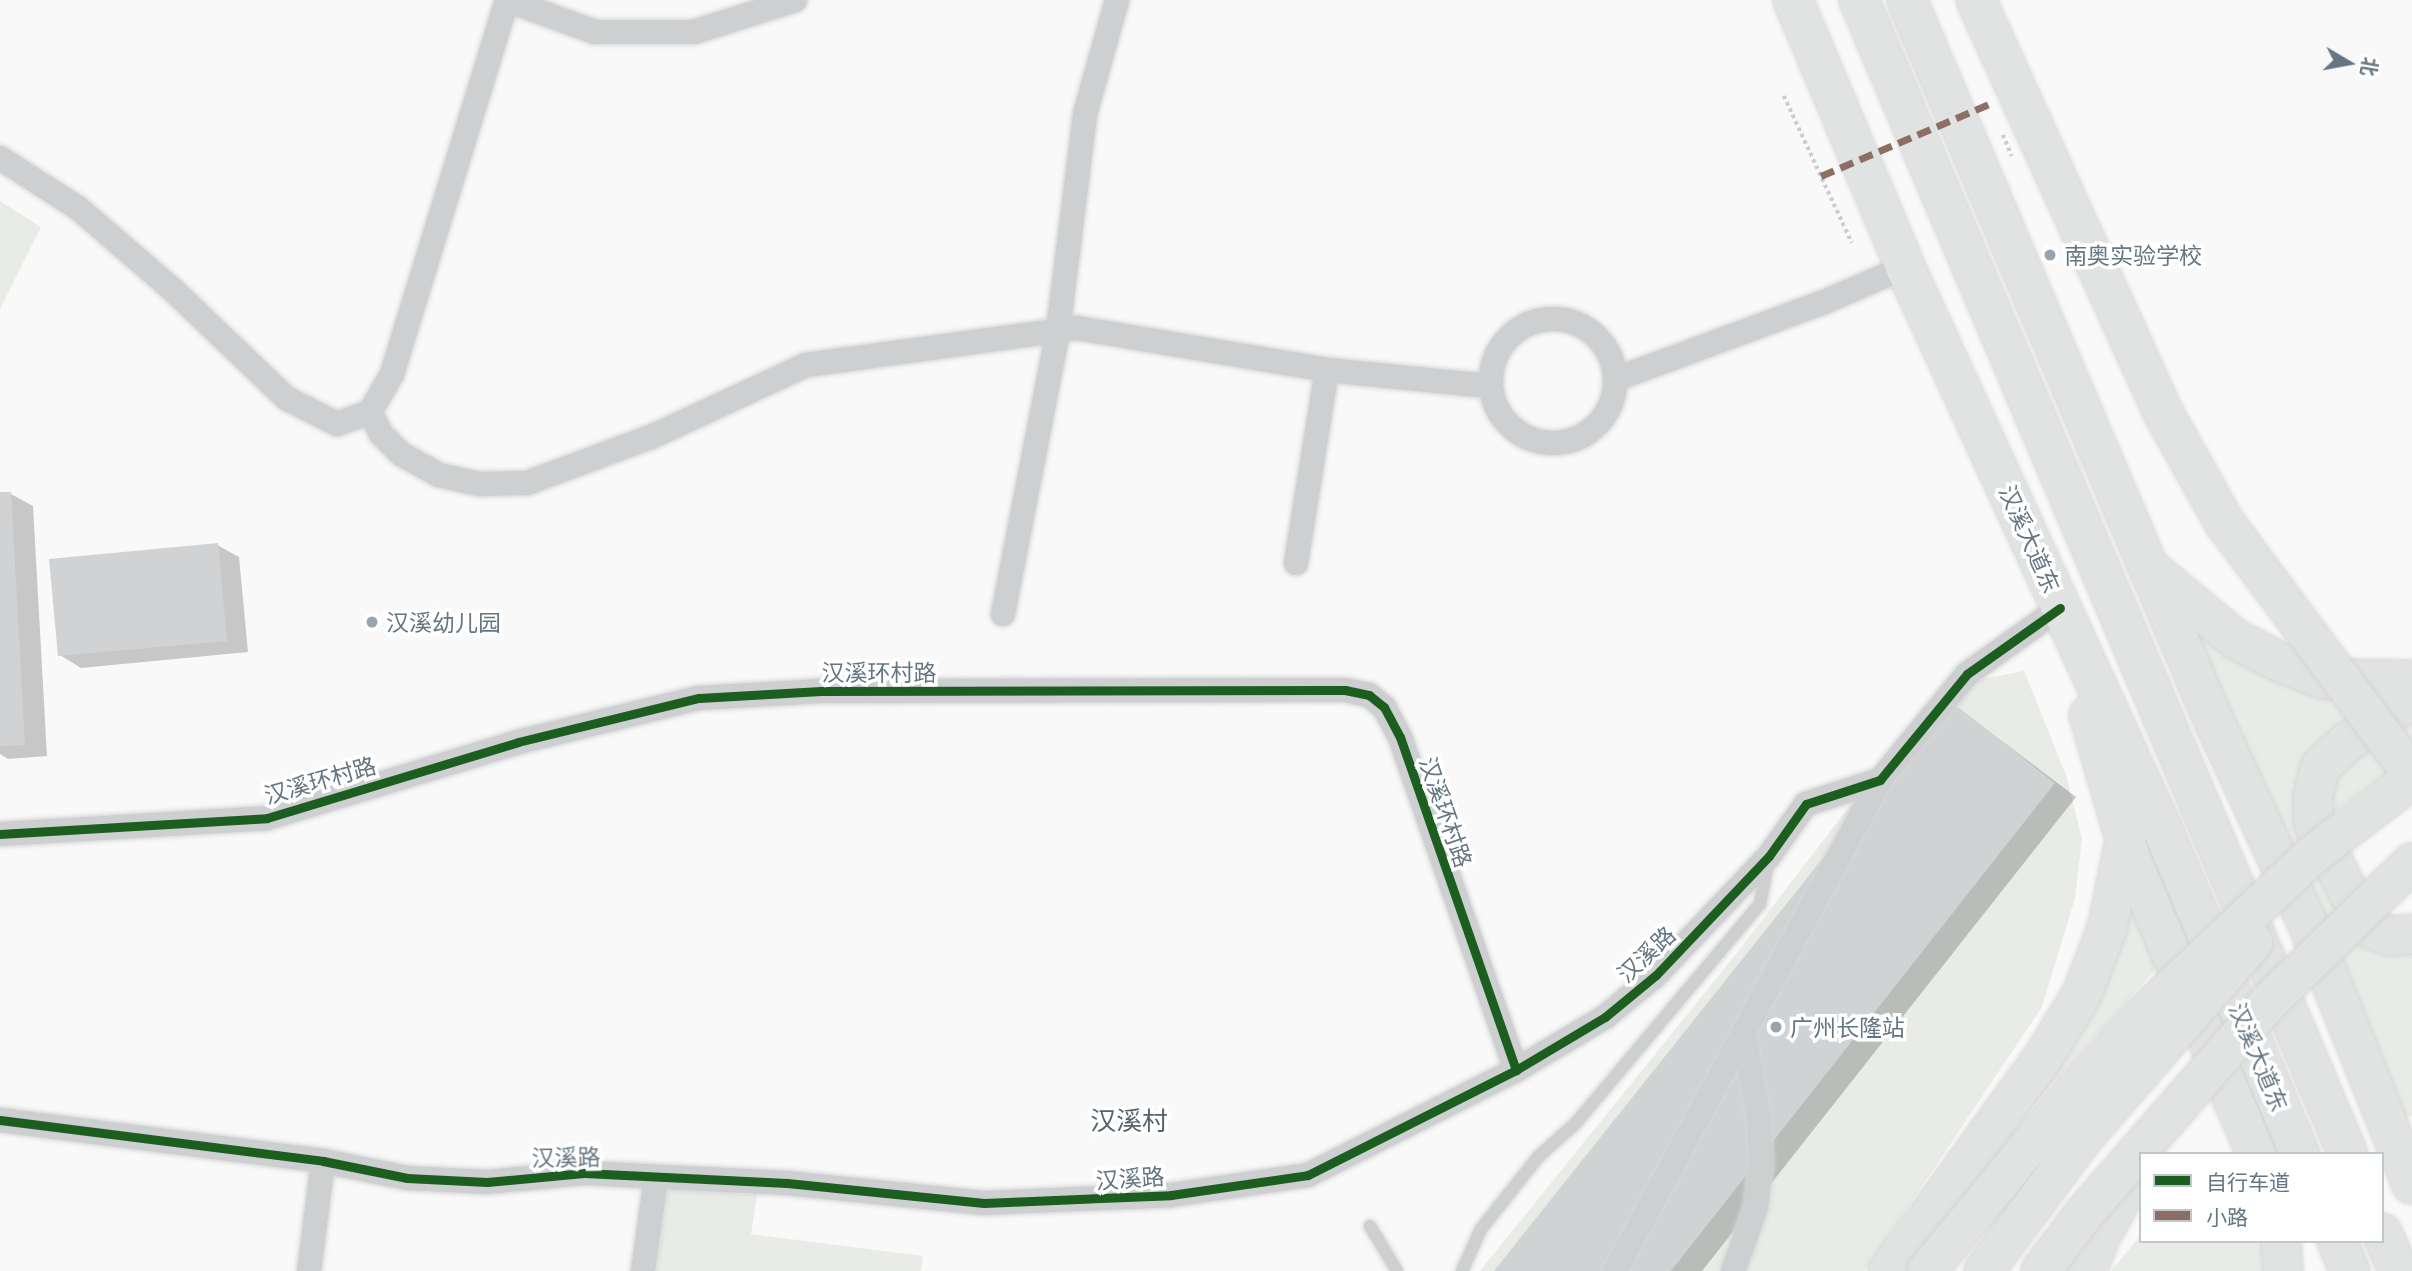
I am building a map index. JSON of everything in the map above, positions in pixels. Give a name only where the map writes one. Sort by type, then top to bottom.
[{"type":"main road","name":"汉溪大道东","points":[[1793,0],[1905,267],[2162,828],[2299,1152]]},
{"type":"main road","name":"汉溪大道东","points":[[1859,0],[2347,1152]]},
{"type":"main road","points":[[1907,0],[2148,567],[2309,927],[2409,1177]]},
{"type":"main road","points":[[1976,0],[2165,416],[2224,522],[2412,774]]},
{"type":"main road","points":[[2148,567],[2235,639],[2282,663],[2323,679],[2412,680]]},
{"type":"main road","points":[[2060,608],[2126,838],[2255,1152]]},
{"type":"main road","points":[[2412,699],[2347,741],[2320,768],[2313,797],[2314,824],[2365,927],[2391,936],[2412,934]]},
{"type":"main road","points":[[1927,1271],[2063,1104],[2141,1017],[2311,856],[2412,779]]},
{"type":"main road","points":[[1984,1271],[2082,1139],[2180,1022],[2243,951],[2412,786]]},
{"type":"main road","points":[[2194,788],[2409,1177]]},
{"type":"main road","points":[[1888,1271],[2043,1058],[2082,994],[2107,929],[2126,838]]},
{"type":"main road","points":[[2041,1271],[2168,1114],[2270,1001],[2412,863]]},
{"type":"main road","points":[[2147,1152],[2168,1114]]},
{"type":"main road","points":[[2087,1271],[2100,1237],[2139,1168]]},
{"type":"main road","points":[[2384,1237],[2399,1271]]},
{"type":"main road","points":[[2281,1243],[2283,1271]]},
{"type":"main road","points":[[2289,1243],[2300,1271]]},
{"type":"main road","points":[[2338,1243],[2350,1271]]},
{"type":"street","points":[[0,158],[78,208],[172,289],[286,398],[337,424],[370,412],[392,374],[507,0],[595,32],[694,32],[794,0]]},
{"type":"street","points":[[1003,614],[1058,331],[1085,114],[1116,0]]},
{"type":"street","points":[[1616,379],[1822,303],[1905,267]]},
{"type":"street","points":[[1546,319],[1586,327],[1602,341],[1616,379],[1613,400],[1597,426],[1570,442],[1550,444],[1512,429],[1488,386],[1498,353],[1510,336],[1546,319]]},
{"type":"street","points":[[370,412],[381,434],[401,454],[439,475],[479,484],[527,482],[651,437],[806,365],[1077,328],[1327,370],[1488,386]]},
{"type":"street","points":[[1296,563],[1327,370]]},
{"type":"street","points":[[1615,1271],[1880,780],[1967,674],[2060,608]]},
{"type":"street","name":"汉溪环村路","points":[[0,834],[267,818],[518,742],[699,698],[821,691],[1345,691],[1369,695],[1384,707],[1400,737],[1516,1070]]},
{"type":"street","name":"汉溪路","points":[[0,1120],[323,1161],[407,1178],[487,1182],[584,1173],[786,1183],[984,1203],[1171,1195],[1308,1175],[1516,1070],[1605,1017],[1657,975],[1769,856],[1806,804],[1880,780]]},
{"type":"street","points":[[1733,1271],[1756,1207],[1761,1163],[1759,1119],[1744,1033]]},
{"type":"street","points":[[309,1271],[323,1161]]},
{"type":"street","points":[[643,1271],[656,1178]]},
{"type":"lane","points":[[1462,1271],[1481,1229],[1538,1157],[1576,1123],[1760,904],[1769,856]]},
{"type":"lane","points":[[1370,1226],[1397,1271]]},
{"type":"path","points":[[1784,96],[1852,243]]},
{"type":"shaded area","points":[[0,201],[41,227],[0,309]]},
{"type":"shaded area","points":[[2186,620],[2390,697],[2303,764],[2293,816],[2356,937],[2412,946],[2412,1116],[2399,1121]]},
{"type":"shaded area","points":[[2024,671],[2066,775],[2082,839],[2075,898],[2042,1007],[1865,1271],[1480,1271],[1736,954],[1941,687]]},
{"type":"shaded area","points":[[2412,713],[2412,755],[2321,821],[2325,783]]},
{"type":"shaded area","points":[[2137,907],[2164,960],[2022,1118],[2123,910]]},
{"type":"shaded area","points":[[668,1187],[757,1195],[751,1234],[923,1256],[921,1271],[656,1271]]},
{"type":"shaded area","points":[[2139,1237],[2139,1243],[2268,1243],[2272,1271],[2111,1271]]},
{"type":"building","points":[[0,492],[11,492],[25,745],[0,746]]},
{"type":"building","points":[[218,543],[227,641],[58,656],[49,559]]},
{"type":"building","name":"广州长隆站","points":[[1949,700],[2055,783],[1671,1271],[1494,1271]]},
{"type":"marked path","points":[[1821,176],[1989,104]]},
{"type":"cycle path","points":[[0,1120],[323,1161],[407,1178],[487,1182],[584,1173],[787,1183],[984,1203],[1171,1195],[1308,1175],[1516,1070],[1605,1017],[1656,975],[1769,856],[1806,804],[1880,780],[1967,674],[2060,608]]},
{"type":"cycle path","points":[[0,834],[267,818],[518,742],[699,698],[821,691],[1345,690],[1369,695],[1384,707],[1400,737],[1516,1070]]},
{"type":"place","name":"南奥实验学校","points":[[2050,255]]},
{"type":"place","name":"汉溪幼儿园","points":[[372,622]]},
{"type":"place","name":"广州长隆站","points":[[1776,1027]]},
{"type":"district","name":"汉溪村","points":[[1129,1121]]}]
